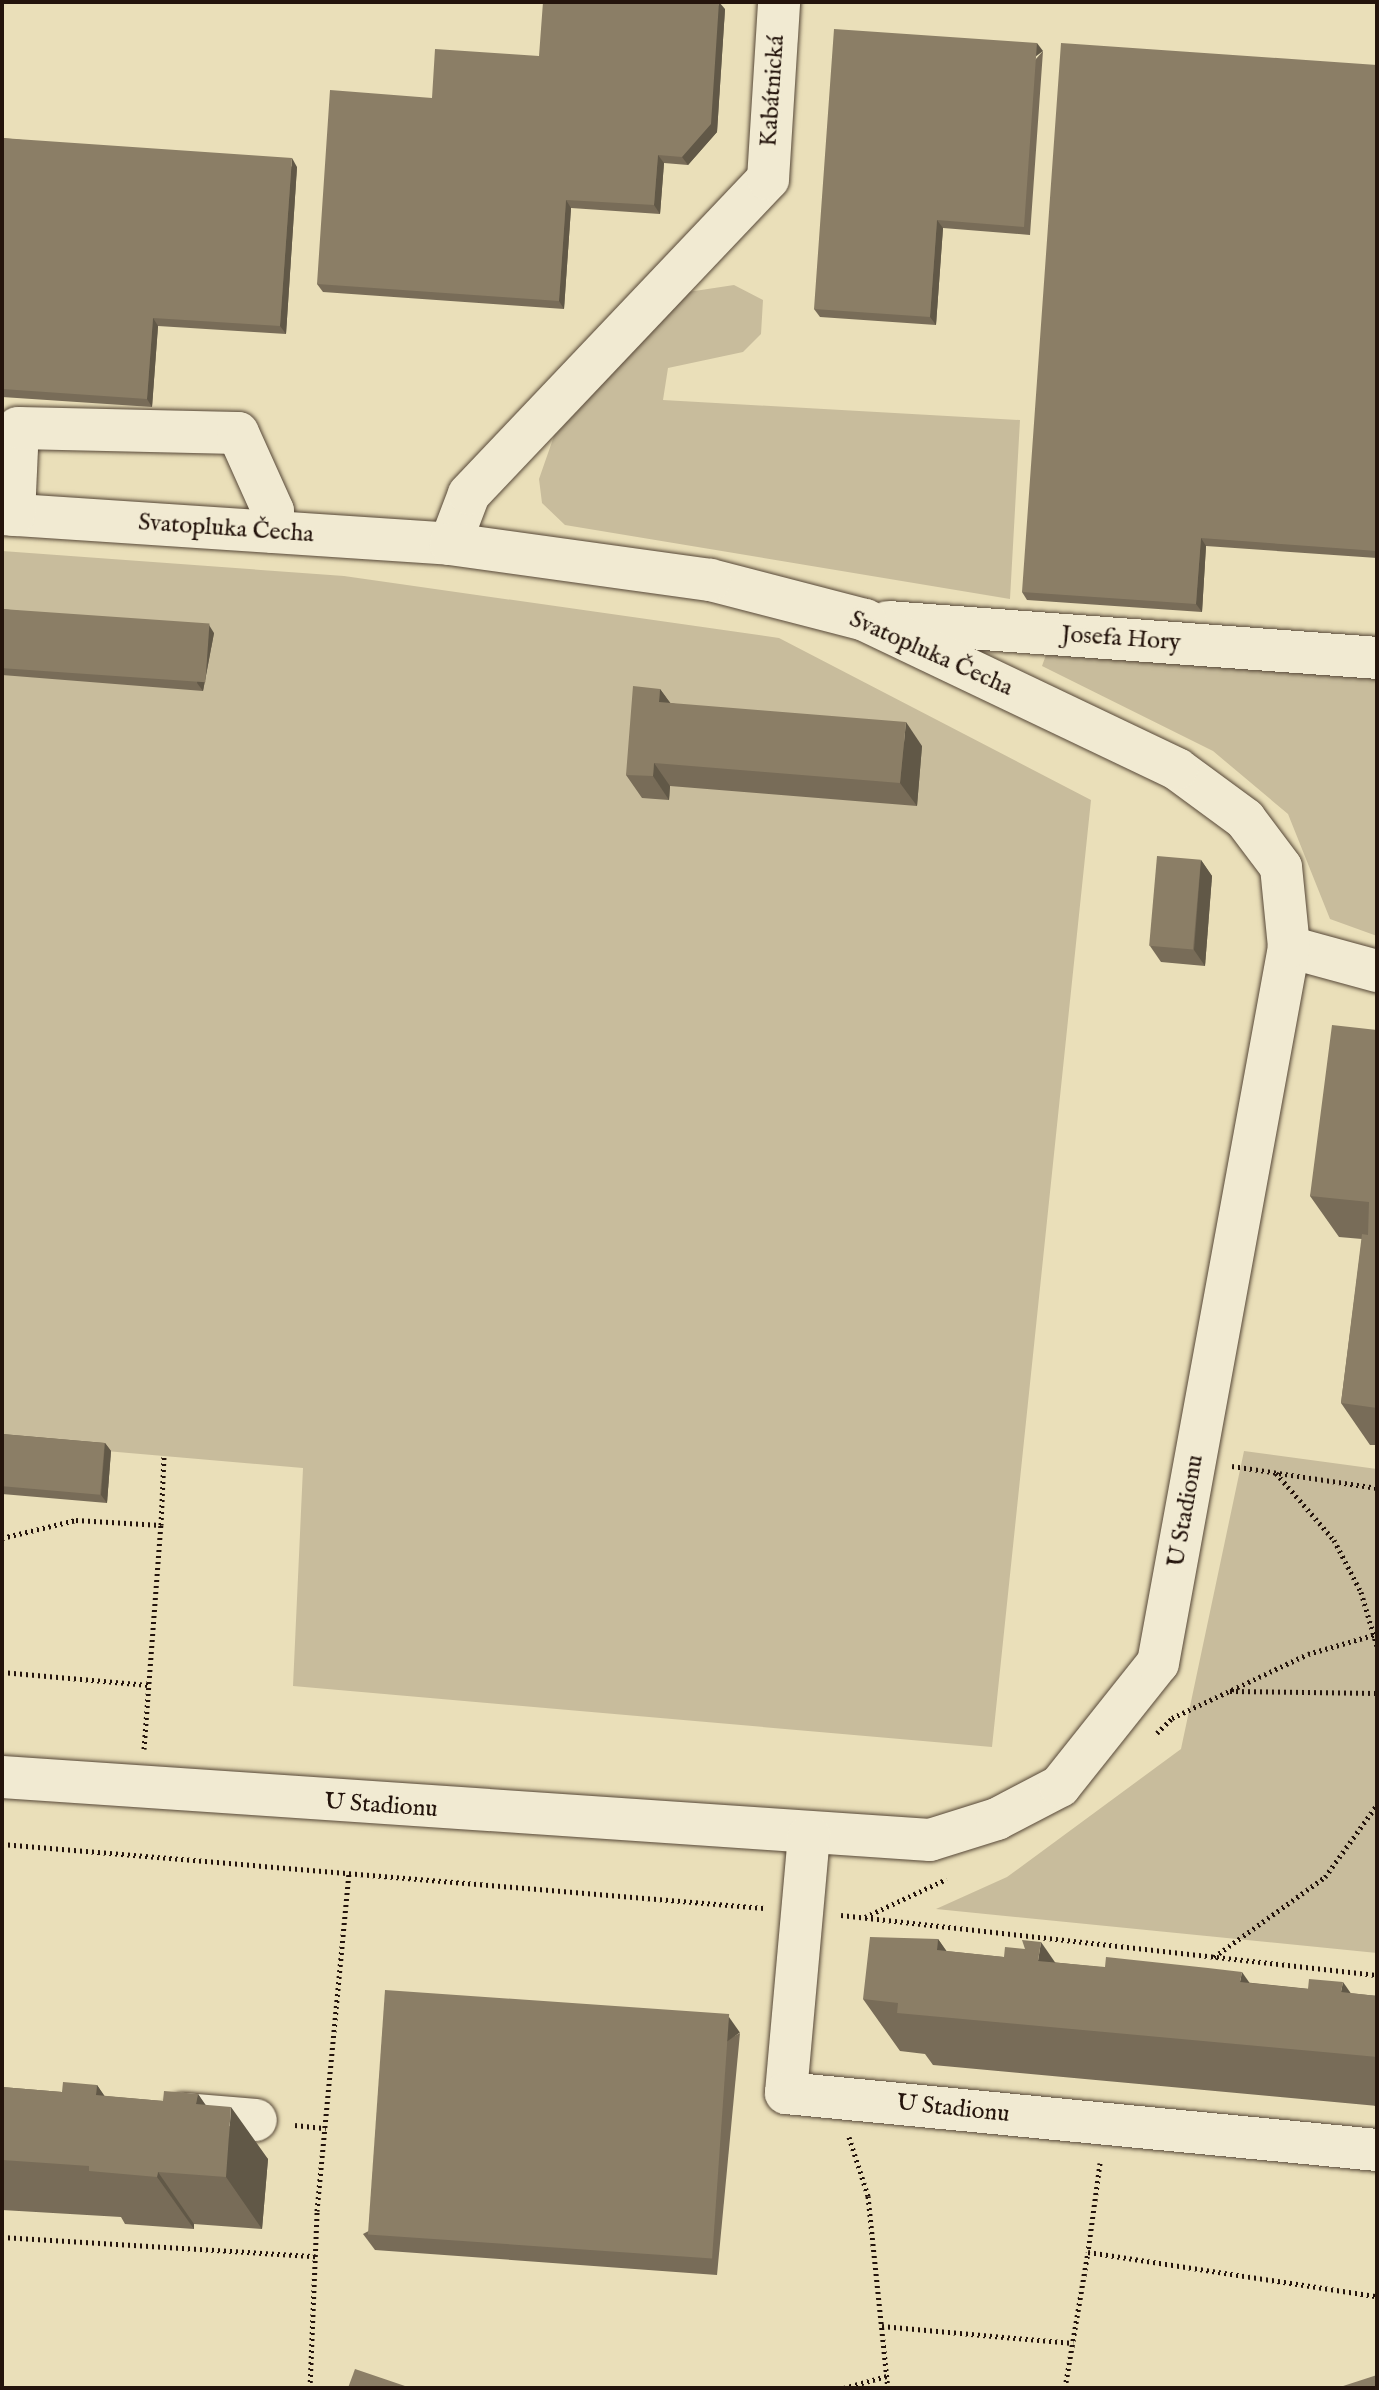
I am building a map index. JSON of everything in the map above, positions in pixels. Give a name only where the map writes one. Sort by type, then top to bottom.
[{"type":"street","name":"Kabátnická","points":[[450,544],[469,494],[768,179],[779,2]]},
{"type":"street","points":[[8,515],[18,428],[238,433],[273,511],[273,532]]},
{"type":"street","name":"Svatopluka Čecha","points":[[8,515],[450,544],[710,580],[865,620],[1177,769],[1245,819],[1281,867],[1289,947]]},
{"type":"street","name":"Josefa Hory","points":[[865,620],[1377,658]]},
{"type":"street","points":[[1289,947],[1377,971]]},
{"type":"street","name":"U Stadionu","points":[[2,1777],[809,1835],[930,1840],[997,1819],[1060,1786],[1158,1663],[1289,947]]},
{"type":"street","name":"U Stadionu","points":[[809,1835],[786,2093],[1377,2150]]},
{"type":"street","points":[[145,2111],[256,2120]]},
{"type":"path","points":[[142,1786],[164,1455]]},
{"type":"path","points":[[1195,1460],[1377,1488]]},
{"type":"path","points":[[1276,1473],[1334,1540],[1361,1592],[1377,1646]]},
{"type":"path","points":[[2,1538],[76,1520],[161,1525]]},
{"type":"path","points":[[2,1672],[148,1685]]},
{"type":"path","points":[[1228,1691],[1377,1693]]},
{"type":"path","points":[[1214,1957],[1325,1877],[1377,1805]]},
{"type":"path","points":[[2,1844],[258,1867]]},
{"type":"path","points":[[310,2388],[315,2256],[349,1875]]},
{"type":"path","points":[[837,2098],[868,2196],[888,2388]]},
{"type":"path","points":[[1065,2388],[1105,2124]]},
{"type":"path","points":[[2,2237],[315,2256]]},
{"type":"path","points":[[1088,2252],[1377,2296]]},
{"type":"path","points":[[882,2326],[1073,2343]]},
{"type":"path","points":[[844,2388],[887,2376]]},
{"type":"shaded area","points":[[734,285],[763,300],[761,334],[743,352],[668,368],[663,400],[1020,420],[1010,599],[565,525],[542,503],[539,479],[554,436],[688,292]]},
{"type":"shaded area","points":[[2,551],[344,576],[779,638],[1091,800],[992,1747],[293,1686],[303,1468],[2,1442]]},
{"type":"shaded area","points":[[1047,652],[1377,677],[1377,936],[1330,919],[1288,814],[1213,751],[1042,666]]},
{"type":"shaded area","points":[[1244,1451],[1377,1469],[1377,1953],[936,1909],[1007,1877],[1181,1749]]},
{"type":"building","points":[[543,2],[719,2],[711,124],[682,157],[658,155],[654,205],[566,200],[559,301],[317,284],[330,90],[432,98],[435,49],[539,56]]},
{"type":"building","points":[[834,29],[1037,43],[1024,227],[937,220],[930,317],[814,309]]},
{"type":"building","points":[[1061,43],[1377,65],[1377,551],[1201,538],[1196,604],[1022,592]]},
{"type":"building","points":[[2,138],[292,158],[280,326],[153,318],[147,399],[2,389]]},
{"type":"building","points":[[2,609],[209,624],[205,682],[2,668]]},
{"type":"building","points":[[633,686],[660,689],[659,702],[906,722],[900,783],[654,763],[653,776],[626,775]]},
{"type":"building","points":[[1157,856],[1201,860],[1193,949],[1149,946]]},
{"type":"building","points":[[1332,1025],[1377,1030],[1377,1408],[1341,1403],[1362,1234],[1368,1235],[1369,1202],[1310,1196]]},
{"type":"building","points":[[2,1434],[105,1443],[100,1495],[2,1486]]},
{"type":"building","points":[[870,1937],[938,1939],[937,1950],[1004,1957],[1005,1947],[1025,1949],[1022,1940],[1041,1942],[1038,1961],[1105,1967],[1106,1957],[1242,1972],[1240,1982],[1308,1989],[1309,1979],[1343,1982],[1341,1992],[1377,1996],[1377,2057],[897,2013],[898,2003],[863,1999]]},
{"type":"building","points":[[385,1990],[729,2014],[712,2258],[368,2234]]},
{"type":"building","points":[[63,2082],[97,2085],[96,2095],[163,2101],[164,2091],[198,2094],[196,2104],[231,2107],[226,2177],[158,2172],[157,2177],[89,2171],[89,2166],[2,2160],[2,2087],[62,2092]]},
{"type":"building","points":[[355,2369],[405,2386],[348,2388]]},
{"type":"building","points":[[1377,2375],[1377,2388],[1337,2388]]}]
